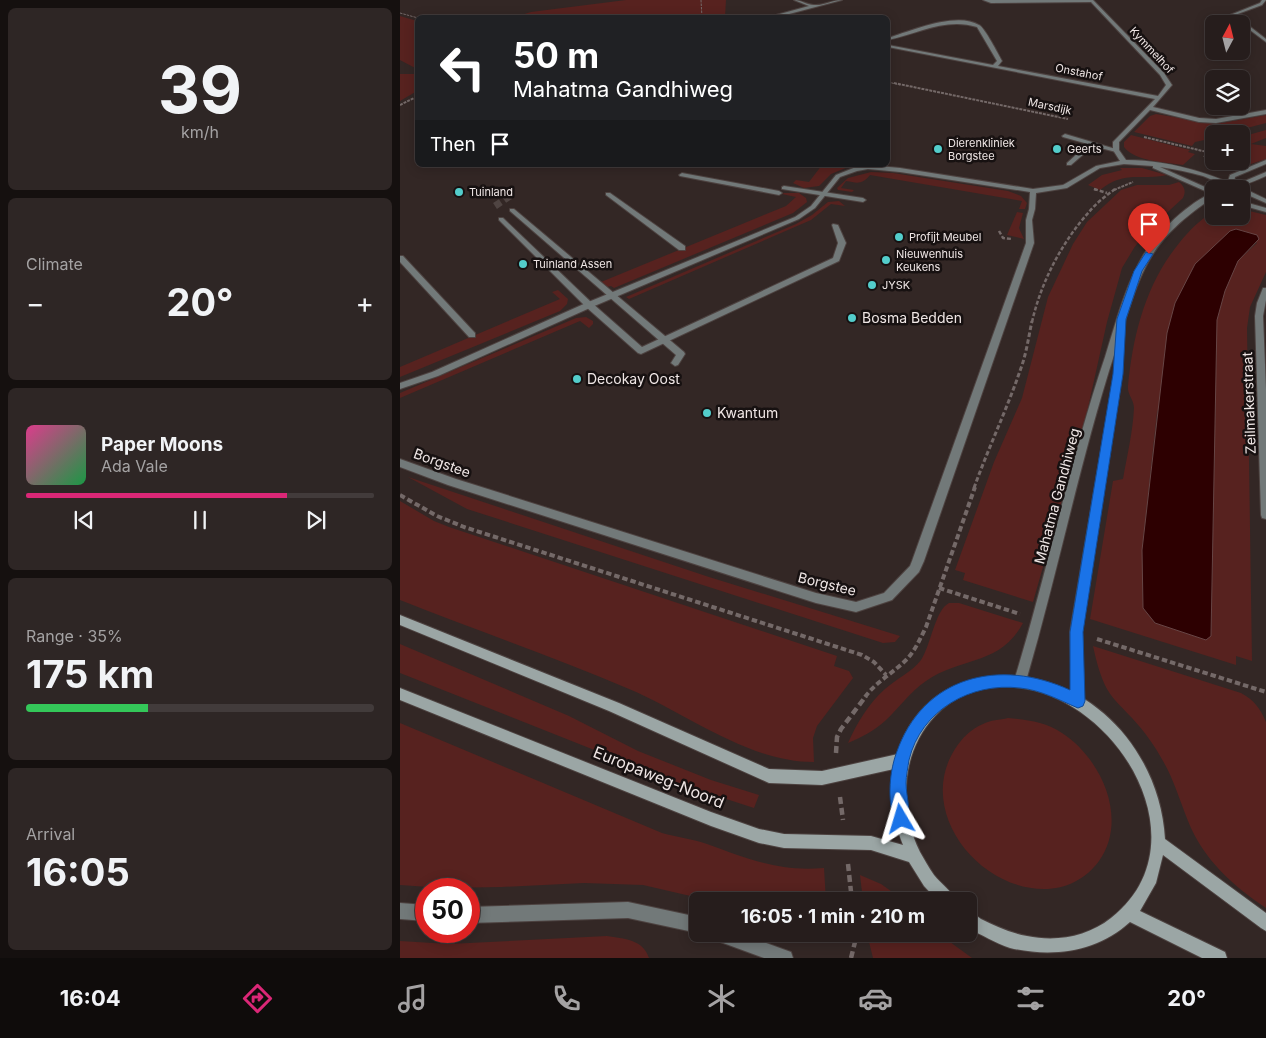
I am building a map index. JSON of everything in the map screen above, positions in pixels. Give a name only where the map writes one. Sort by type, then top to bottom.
[{"type":"main road","points":[[400,620],[614,707],[769,776],[801,778],[838,775],[902,760]]},
{"type":"main road","points":[[938,892],[914,856],[904,831],[899,807],[898,782],[908,740],[918,723],[931,709],[946,697],[962,688],[981,683],[1020,681],[1049,688],[1078,701],[1110,726],[1136,760],[1153,800],[1158,842],[1150,880],[1130,914],[1098,937],[1058,947],[1015,942],[977,925]]},
{"type":"main road","name":"Europaweg-Noord","points":[[400,694],[711,819],[759,836],[802,842],[845,841],[872,843],[914,856]]},
{"type":"main road","points":[[1158,842],[1266,923]]},
{"type":"main road","points":[[1130,914],[1219,958]]},
{"type":"street","points":[[796,0],[812,6]]},
{"type":"street","points":[[778,15],[840,0]]},
{"type":"street","points":[[985,0],[991,2],[1091,0]]},
{"type":"street","name":"Kymmelhof","points":[[1091,0],[1168,80],[1168,88],[1116,142],[1116,150]]},
{"type":"street","points":[[1265,0],[1261,4],[1232,15],[1266,41]]},
{"type":"street","points":[[890,38],[950,22],[974,24],[979,26],[1000,61],[994,66]]},
{"type":"street","name":"Onstahof","points":[[890,46],[1159,98]]},
{"type":"street","points":[[1149,108],[1200,120],[1216,121],[1266,112]]},
{"type":"street","points":[[1065,136],[1116,150],[1124,162]]},
{"type":"street","points":[[1069,164],[1092,143]]},
{"type":"street","points":[[876,167],[1033,191],[1065,187],[1098,167],[1124,162],[1176,167],[1217,180]]},
{"type":"street","points":[[1231,180],[1232,176],[1266,162]]},
{"type":"street","points":[[1147,164],[1205,189]]},
{"type":"street","points":[[400,386],[435,374],[614,295],[797,218],[813,207],[838,176],[864,167]]},
{"type":"street","points":[[1250,182],[1266,174]]},
{"type":"street","points":[[682,175],[779,193]]},
{"type":"street","points":[[784,188],[863,200]]},
{"type":"street","name":"Borgstee","points":[[400,463],[452,482],[816,598],[856,606],[888,597],[915,569],[918,561],[1030,243],[1029,220],[1033,191]]},
{"type":"street","points":[[608,194],[682,248]]},
{"type":"street","points":[[1250,194],[1266,201]]},
{"type":"street","name":"Mahatma Gandhiweg","points":[[1020,681],[1039,620],[1103,371],[1138,271],[1156,242],[1175,222],[1205,200]]},
{"type":"street","points":[[1250,206],[1266,210]]},
{"type":"street","points":[[512,210],[681,354],[675,363]]},
{"type":"street","points":[[501,220],[589,306],[642,351],[836,258],[842,243],[836,225]]},
{"type":"street","points":[[400,258],[472,335]]},
{"type":"street","name":"Zeilmakerstraat","points":[[1266,291],[1261,303],[1259,316],[1265,435],[1266,514]]},
{"type":"street","name":"Mahatma Gandhiweg","points":[[1078,701],[1076,632],[1118,374],[1121,319]]},
{"type":"street","points":[[480,915],[628,910],[689,923]]},
{"type":"street","points":[[400,911],[415,912]]},
{"type":"street","points":[[741,942],[784,958]]},
{"type":"path","points":[[701,0],[702,15]]},
{"type":"path","points":[[400,13],[415,17]]},
{"type":"path","name":"Marsdijk","points":[[890,82],[1068,119]]},
{"type":"path","points":[[400,105],[415,98]]},
{"type":"path","points":[[1125,132],[1205,152]]},
{"type":"path","points":[[851,892],[838,775],[837,737],[870,690],[915,649],[939,588],[986,455],[1021,369],[1034,313],[1049,273],[1070,235],[1090,210],[1116,188],[1137,181]]},
{"type":"path","points":[[400,495],[437,516],[464,527],[862,655],[874,662],[886,675]]},
{"type":"path","points":[[939,588],[1039,620]]},
{"type":"path","points":[[1076,632],[1266,692]]},
{"type":"path","points":[[851,958],[855,942]]},
{"type":"shaded area","points":[[626,0],[726,0],[725,15],[521,15],[531,12]]},
{"type":"shaded area","points":[[400,16],[415,20],[415,68],[400,60]]},
{"type":"shaded area","points":[[400,74],[415,74],[415,92],[400,101]]},
{"type":"shaded area","points":[[1156,114],[1216,124],[1266,115],[1266,123],[1250,127],[1250,125],[1205,125],[1205,140],[1195,142],[1192,146],[1134,132],[1150,116]]},
{"type":"shaded area","points":[[1266,130],[1266,138],[1251,144],[1266,146],[1266,159],[1250,164],[1250,134]]},
{"type":"shaded area","points":[[1131,135],[1190,150],[1188,152],[1195,154],[1183,165],[1136,156],[1124,147],[1124,142]]},
{"type":"shaded area","points":[[820,167],[848,167],[831,174],[819,186],[804,188],[793,183],[796,180],[809,182]]},
{"type":"shaded area","points":[[1120,168],[1142,168],[1167,175],[1125,178],[1109,184],[1100,190],[1088,185],[1102,175],[1122,170]]},
{"type":"shaded area","points":[[871,172],[893,173],[1008,191],[1021,196],[1027,203],[1025,209],[1019,209],[1022,201],[870,175],[859,182],[846,181],[841,188],[854,190],[852,192],[838,190],[837,188],[848,178]]},
{"type":"shaded area","points":[[1179,182],[1184,189],[1183,198],[1146,232],[1122,268],[1107,322],[1087,412],[1033,602],[963,580],[965,573],[955,570],[994,462],[1022,398],[1048,297],[1073,244],[1087,222],[1121,190],[1137,185],[1169,185]]},
{"type":"shaded area","points":[[799,193],[806,198],[807,202],[793,213],[614,288],[611,286],[607,287],[601,282],[786,206],[796,197],[782,194]]},
{"type":"shaded area","points":[[839,201],[845,206],[831,204],[811,220],[629,299],[626,297],[796,224],[812,215],[828,202]]},
{"type":"shaded area","points":[[1250,211],[1266,215],[1266,272],[1250,307],[1247,328],[1252,661],[1236,656],[1236,665],[1090,619],[1113,481],[1123,479],[1130,444],[1134,408],[1128,386],[1133,347],[1143,310],[1158,274],[1168,258],[1195,225],[1204,218],[1205,225],[1250,225]],"holes":[[[1245,231],[1257,243],[1238,261],[1225,291],[1217,320],[1211,636],[1155,623],[1143,608],[1142,550],[1157,412]]]},
{"type":"shaded area","points":[[1017,212],[1023,213],[1019,228],[1024,239],[1007,235]]},
{"type":"shaded area","points":[[1236,229],[1257,235],[1259,239],[1238,261],[1225,291],[1217,320],[1211,636],[1206,640],[1155,623],[1143,608],[1142,550],[1167,333],[1175,303],[1195,264],[1230,231]]},
{"type":"shaded area","points":[[558,290],[568,299],[567,304],[560,311],[400,377],[400,367],[560,299],[552,292]]},
{"type":"shaded area","points":[[586,317],[593,321],[589,328],[580,321],[400,398],[400,393],[576,318]]},
{"type":"shaded area","points":[[408,477],[709,577],[900,636],[895,642],[883,643],[467,509]]},
{"type":"shaded area","points":[[400,501],[434,521],[449,527],[837,656],[834,666],[849,671],[853,678],[817,726],[813,738],[814,762],[790,760],[742,745],[629,689],[400,600]]},
{"type":"shaded area","points":[[949,603],[959,603],[1023,623],[1014,637],[1003,647],[992,654],[953,667],[926,681],[881,725],[868,734],[848,743],[859,721],[874,701],[885,689],[921,660],[940,613]]},
{"type":"shaded area","points":[[400,644],[569,716],[638,751],[711,780],[759,795],[754,808],[680,784],[400,673]]},
{"type":"shaded area","points":[[1093,646],[1241,693],[1259,709],[1266,722],[1266,908],[1231,881],[1202,848],[1194,835],[1174,783],[1160,755],[1141,728],[1107,689],[1100,673]]},
{"type":"shaded area","points":[[1008,718],[1043,724],[1062,733],[1076,744],[1088,758],[1099,773],[1106,791],[1111,809],[1111,827],[1108,844],[1094,867],[1082,878],[1068,885],[1044,889],[1019,885],[996,876],[976,861],[960,842],[948,820],[943,797],[945,773],[955,749],[967,734],[975,728],[989,722]]},
{"type":"shaded area","points":[[400,723],[662,833],[702,842],[764,863],[792,868],[824,868],[825,892],[689,892],[689,896],[643,885],[584,883],[480,887],[480,878],[415,878],[415,886],[400,885]]},
{"type":"shaded area","points":[[860,875],[881,884],[892,892],[862,892]]},
{"type":"shaded area","points":[[607,936],[638,943],[649,958],[400,958],[400,941],[449,944]]},
{"type":"shaded area","points":[[869,942],[950,942],[972,958],[873,958]]},
{"type":"tunnel","points":[[495,206],[510,196]]},
{"type":"place","name":"Dierenkliniek Borgstee","points":[[938,149]]},
{"type":"place","name":"Geerts","points":[[1057,149]]},
{"type":"place","name":"Tuinland","points":[[459,192]]},
{"type":"place","name":"Profijt Meubel","points":[[899,237]]},
{"type":"place","name":"Nieuwenhuis Keukens","points":[[886,260]]},
{"type":"place","name":"Tuinland Assen","points":[[523,264]]},
{"type":"place","name":"JYSK","points":[[872,285]]},
{"type":"place","name":"Bosma Bedden","points":[[852,318]]},
{"type":"place","name":"Decokay Oost","points":[[577,379]]},
{"type":"place","name":"Kwantum","points":[[707,413]]},
{"type":"route","points":[[901,819],[898,782],[908,740],[918,723],[946,697],[962,688],[1000,680],[1020,681],[1049,688],[1078,701],[1076,632],[1118,374],[1121,319],[1138,271],[1149,254]]}]
